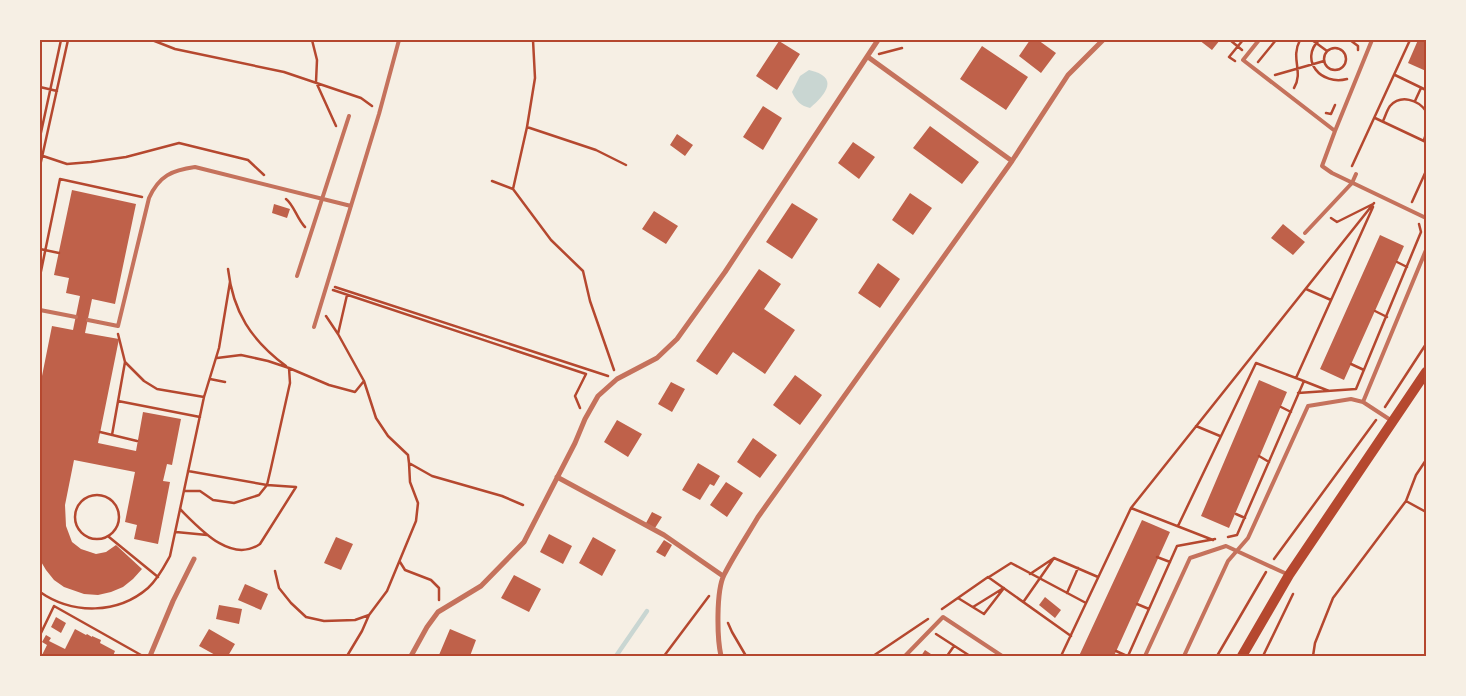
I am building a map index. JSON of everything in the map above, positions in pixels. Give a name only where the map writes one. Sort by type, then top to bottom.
[{"type":"main road","points":[[1242,656],[1289,575],[1426,372]]},
{"type":"street","points":[[411,656],[427,627],[438,612],[476,590],[524,542],[598,396],[617,379],[657,358],[677,339],[720,279],[878,40]]},
{"type":"street","points":[[721,656],[718,640],[723,576],[758,517],[1012,160],[1068,75],[1103,40]]},
{"type":"street","points":[[868,57],[1012,160]]},
{"type":"street","points":[[557,477],[664,535],[723,576]]},
{"type":"street","points":[[150,656],[173,601],[194,559]]},
{"type":"lane","points":[[314,327],[379,114],[399,40]]},
{"type":"lane","points":[[1259,40],[1243,60],[1335,131]]},
{"type":"lane","points":[[1371,40],[1322,166],[1426,218]]},
{"type":"lane","points":[[297,276],[349,116]]},
{"type":"lane","points":[[88,320],[118,326],[148,198],[154,186],[166,175],[180,169],[195,167],[351,206]]},
{"type":"lane","points":[[1305,233],[1352,182],[1356,174]]},
{"type":"lane","points":[[1363,402],[1426,250]]},
{"type":"lane","points":[[40,310],[76,317]]},
{"type":"lane","points":[[1184,656],[1228,561],[1248,538],[1308,406],[1351,399],[1363,402],[1392,421]]},
{"type":"lane","points":[[1145,656],[1190,558],[1226,546],[1289,575]]},
{"type":"lane","points":[[905,656],[943,617],[1002,656]]},
{"type":"path","points":[[40,137],[61,40]]},
{"type":"path","points":[[40,166],[68,40]]},
{"type":"path","points":[[152,40],[175,49],[284,72],[316,82],[361,98],[379,114]]},
{"type":"path","points":[[312,40],[317,60],[316,82],[342,139]]},
{"type":"path","points":[[513,189],[527,127],[534,78],[533,40]]},
{"type":"path","points":[[1230,40],[1247,54]]},
{"type":"path","points":[[1263,67],[1258,63],[1276,40]]},
{"type":"path","points":[[1287,85],[1293,90],[1299,80],[1295,55],[1300,40]]},
{"type":"path","points":[[1312,40],[1327,51]]},
{"type":"path","points":[[1319,40],[1316,43],[1312,57],[1316,71],[1330,81],[1347,79],[1343,88]]},
{"type":"path","points":[[1343,178],[1355,163],[1410,40]]},
{"type":"path","points":[[1334,47],[1341,49],[1346,54],[1346,62],[1342,68],[1334,70],[1328,67],[1324,61],[1327,51],[1334,47]]},
{"type":"path","points":[[868,57],[902,48]]},
{"type":"path","points":[[1274,75],[1324,61]]},
{"type":"path","points":[[1269,71],[1280,80]]},
{"type":"path","points":[[1395,75],[1426,90]]},
{"type":"path","points":[[40,87],[57,90]]},
{"type":"path","points":[[1415,101],[1421,88]]},
{"type":"path","points":[[1383,122],[1390,107],[1399,100],[1415,101],[1426,111]]},
{"type":"path","points":[[1323,113],[1331,114],[1335,105]]},
{"type":"path","points":[[1375,118],[1425,141],[1426,134]]},
{"type":"path","points":[[527,127],[596,150],[626,165]]},
{"type":"path","points":[[42,156],[67,164],[91,162],[126,157],[179,143],[248,160],[264,174],[271,186],[290,202],[298,219],[311,234]]},
{"type":"path","points":[[1409,210],[1426,171]]},
{"type":"path","points":[[40,276],[60,179],[148,198]]},
{"type":"path","points":[[492,181],[513,189],[551,240],[583,270],[590,301],[617,379]]},
{"type":"path","points":[[1296,378],[1378,195]]},
{"type":"path","points":[[1324,214],[1337,222],[1374,203]]},
{"type":"path","points":[[1061,656],[1131,508],[1374,203]]},
{"type":"path","points":[[1298,393],[1356,389],[1421,232]]},
{"type":"path","points":[[40,249],[58,253]]},
{"type":"path","points":[[1397,262],[1417,271]]},
{"type":"path","points":[[228,268],[230,282],[242,320],[258,341],[275,358],[289,368]]},
{"type":"path","points":[[40,592],[56,602],[82,609],[109,607],[128,601],[149,588],[158,577],[170,556],[176,532],[204,398],[216,358],[230,282]]},
{"type":"path","points":[[327,286],[347,295],[586,374],[575,396],[585,419]]},
{"type":"path","points":[[327,286],[595,371]]},
{"type":"path","points":[[1306,289],[1331,300]]},
{"type":"path","points":[[338,334],[347,295]]},
{"type":"path","points":[[320,307],[338,334],[364,382],[376,418],[388,436],[408,455],[410,482],[418,503],[416,520],[387,591],[368,615],[362,631],[347,656]]},
{"type":"path","points":[[1375,311],[1396,322]]},
{"type":"path","points":[[112,435],[125,362],[118,332]]},
{"type":"path","points":[[1217,656],[1269,566],[1381,413],[1426,344]]},
{"type":"path","points":[[216,358],[241,355],[289,368],[329,385],[355,392],[364,382]]},
{"type":"path","points":[[1249,360],[1351,399]]},
{"type":"path","points":[[125,362],[144,382],[157,389],[204,398]]},
{"type":"path","points":[[1178,526],[1256,362]]},
{"type":"path","points":[[1352,364],[1374,375]]},
{"type":"path","points":[[184,491],[200,491],[213,500],[234,503],[259,495],[267,485],[290,383],[289,368]]},
{"type":"path","points":[[210,379],[224,382]]},
{"type":"path","points":[[1237,536],[1304,381]]},
{"type":"path","points":[[118,401],[200,417]]},
{"type":"path","points":[[1281,407],[1290,412]]},
{"type":"path","points":[[1196,426],[1221,436]]},
{"type":"path","points":[[100,432],[138,441]]},
{"type":"path","points":[[1259,456],[1269,462]]},
{"type":"path","points":[[1313,656],[1315,643],[1334,598],[1406,501],[1416,475],[1426,460]]},
{"type":"path","points":[[409,464],[432,476],[502,496],[523,505]]},
{"type":"path","points":[[180,509],[206,535],[224,545],[241,551],[252,550],[260,544],[296,487],[267,485],[188,471]]},
{"type":"path","points":[[100,494],[113,500],[117,506],[120,512],[118,526],[108,537],[93,539],[80,531],[76,524],[76,509],[86,497],[100,494]]},
{"type":"path","points":[[1406,501],[1426,512]]},
{"type":"path","points":[[1131,508],[1213,540]]},
{"type":"path","points":[[1236,514],[1245,518]]},
{"type":"path","points":[[176,532],[206,535]]},
{"type":"path","points":[[108,537],[158,577]]},
{"type":"path","points":[[1157,557],[1170,562]]},
{"type":"path","points":[[1054,558],[1098,577]]},
{"type":"path","points":[[1030,574],[1054,558]]},
{"type":"path","points":[[1023,602],[1054,558]]},
{"type":"path","points":[[400,562],[405,570],[431,580],[439,588],[438,612]]},
{"type":"path","points":[[873,656],[1011,564],[1086,603]]},
{"type":"path","points":[[1067,593],[1078,568]]},
{"type":"path","points":[[275,571],[279,588],[291,603],[306,616],[324,621],[355,620],[368,615]]},
{"type":"path","points":[[664,656],[723,576]]},
{"type":"path","points":[[988,578],[1071,636]]},
{"type":"path","points":[[958,598],[984,614],[1004,588]]},
{"type":"path","points":[[973,607],[1004,588]]},
{"type":"path","points":[[720,601],[732,632],[746,656]]},
{"type":"path","points":[[1137,604],[1149,609]]},
{"type":"path","points":[[40,634],[54,606],[142,656]]},
{"type":"path","points":[[930,630],[970,656]]},
{"type":"path","points":[[947,656],[954,646]]},
{"type":"path","points":[[1116,652],[1127,656]]},
{"type":"shaded area","points":[[809,70],[819,73],[827,81],[825,92],[810,108],[799,103],[792,92],[800,76]]},
{"type":"building","points":[[1030,40],[1038,40],[1056,53],[1041,73],[1019,56]]},
{"type":"building","points":[[1199,40],[1220,40],[1212,50]]},
{"type":"building","points":[[1418,40],[1426,42],[1426,71],[1408,63]]},
{"type":"building","points":[[779,41],[800,54],[777,90],[756,76]]},
{"type":"building","points":[[982,46],[1028,77],[1006,110],[960,79]]},
{"type":"building","points":[[763,106],[782,118],[763,150],[743,137]]},
{"type":"building","points":[[930,126],[979,162],[962,184],[913,148]]},
{"type":"building","points":[[677,134],[693,145],[685,156],[670,145]]},
{"type":"building","points":[[853,142],[875,157],[859,179],[838,163]]},
{"type":"building","points":[[72,190],[136,204],[115,304],[92,299],[85,333],[119,339],[98,443],[136,451],[143,412],[181,419],[172,465],[167,464],[163,481],[170,482],[158,544],[134,539],[137,525],[125,522],[135,472],[74,460],[65,505],[66,526],[72,542],[81,549],[96,554],[106,552],[116,545],[142,569],[123,587],[98,595],[84,594],[64,587],[54,580],[40,560],[40,508],[42,501],[40,500],[40,386],[52,326],[73,330],[80,296],[66,293],[69,278],[54,275]]},
{"type":"building","points":[[910,193],[932,208],[913,235],[892,220]]},
{"type":"building","points":[[792,203],[818,219],[792,259],[766,242]]},
{"type":"building","points":[[274,204],[290,209],[287,218],[272,213]]},
{"type":"building","points":[[654,211],[678,226],[666,244],[642,229]]},
{"type":"building","points":[[1283,224],[1305,242],[1293,255],[1271,238]]},
{"type":"building","points":[[1380,235],[1404,246],[1344,380],[1320,369]]},
{"type":"building","points":[[878,263],[900,279],[880,308],[858,293]]},
{"type":"building","points":[[759,269],[781,284],[764,309],[795,330],[765,374],[733,352],[717,375],[696,361]]},
{"type":"building","points":[[795,375],[822,395],[800,425],[773,405]]},
{"type":"building","points":[[1259,380],[1287,392],[1229,528],[1201,516]]},
{"type":"building","points":[[671,382],[685,389],[672,412],[658,404]]},
{"type":"building","points":[[617,420],[642,434],[628,457],[604,442]]},
{"type":"building","points":[[753,438],[777,455],[760,478],[737,462]]},
{"type":"building","points":[[698,463],[720,476],[714,486],[710,484],[700,500],[682,490]]},
{"type":"building","points":[[726,482],[743,493],[727,517],[710,505]]},
{"type":"building","points":[[652,512],[662,517],[655,528],[646,523]]},
{"type":"building","points":[[1142,520],[1170,532],[1114,656],[1079,656]]},
{"type":"building","points":[[549,534],[572,546],[563,564],[540,552]]},
{"type":"building","points":[[336,537],[353,544],[341,570],[324,563]]},
{"type":"building","points":[[593,537],[616,550],[602,576],[579,563]]},
{"type":"building","points":[[664,540],[672,545],[665,557],[656,552]]},
{"type":"building","points":[[514,575],[541,589],[529,612],[501,598]]},
{"type":"building","points":[[245,584],[268,594],[261,610],[238,600]]},
{"type":"building","points":[[1045,597],[1061,610],[1055,618],[1039,605]]},
{"type":"building","points":[[219,605],[242,609],[239,624],[216,619]]},
{"type":"building","points":[[56,617],[66,623],[61,633],[51,627]]},
{"type":"building","points":[[75,629],[101,640],[100,643],[115,651],[113,656],[42,655],[47,645],[42,642],[46,635],[51,638],[49,641],[65,649]]},
{"type":"building","points":[[209,629],[235,644],[228,656],[217,656],[199,646]]},
{"type":"building","points":[[450,629],[476,640],[470,656],[439,655]]},
{"type":"building","points":[[925,650],[934,656],[921,656]]},
{"type":"waterway","points":[[616,656],[647,611]]}]
